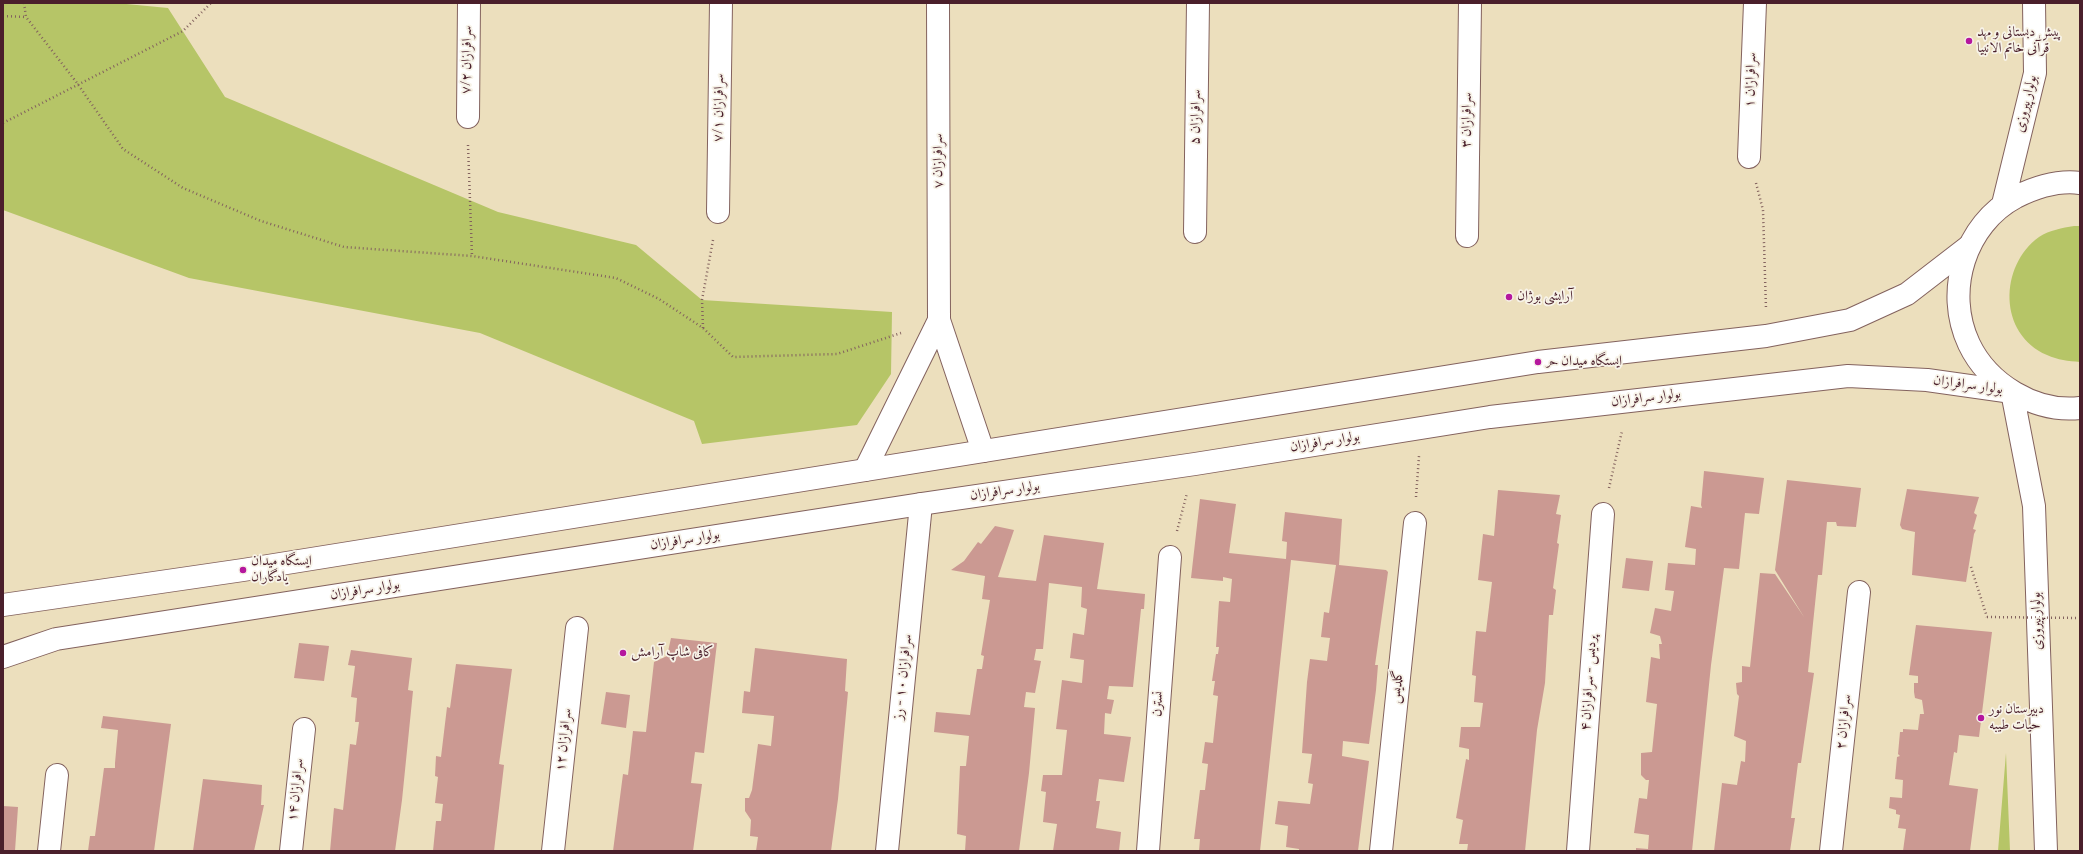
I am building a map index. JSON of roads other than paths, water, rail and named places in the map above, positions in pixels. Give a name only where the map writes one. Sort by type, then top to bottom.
[{"type":"main road","name":"سرافرازان ۷/۲","points":[[468,117],[469,3]]},
{"type":"main road","name":"سرافرازان ۷/۱","points":[[718,212],[721,3]]},
{"type":"main road","name":"سرافرازان ۷","points":[[938,3],[939,320]]},
{"type":"main road","name":"سرافرازان ۵","points":[[1195,232],[1198,3]]},
{"type":"main road","name":"سرافرازان ۳","points":[[1467,236],[1470,3]]},
{"type":"main road","name":"سرافرازان ۱","points":[[1749,157],[1755,3]]},
{"type":"main road","name":"بولوار پیروزی","points":[[2003,204],[2035,73],[2034,3]]},
{"type":"main road","points":[[2080,183],[2068,182],[2034,188],[2003,204],[1983,223],[1968,248],[1959,280],[1959,312],[1969,344],[1987,371],[2012,392],[2040,405],[2070,409],[2080,408]]},
{"type":"main road","points":[[3,604],[250,568],[1538,362],[1766,336],[1850,320],[1907,294],[1968,248]]},
{"type":"main road","points":[[939,320],[983,451]]},
{"type":"main road","points":[[865,470],[939,320]]},
{"type":"main road","name":"بولوار سرافرازان","points":[[3,657],[56,639],[922,504],[1195,464],[1490,417],[1848,376],[1927,380],[2012,392]]},
{"type":"main road","name":"بولوار پیروزی","points":[[2012,392],[2034,506],[2046,851]]},
{"type":"main road","name":"سرافرازان ۱۰ - رز","points":[[887,851],[922,504]]},
{"type":"main road","name":"پردیس - سرافرازان ۴","points":[[1578,851],[1603,514]]},
{"type":"main road","name":"گلدیس","points":[[1381,851],[1415,523]]},
{"type":"main road","name":"نسترن","points":[[1148,851],[1170,557]]},
{"type":"main road","name":"سرافرازان ۲","points":[[1831,851],[1859,592]]},
{"type":"main road","name":"سرافرازان ۱۲","points":[[553,851],[577,628]]},
{"type":"main road","name":"سرافرازان ۱۴","points":[[291,851],[304,729]]},
{"type":"main road","points":[[49,851],[57,775]]},
{"type":"place","name":"پیش دبستانی و مهد قرآنی خاتم الانبیا","points":[[1969,41]]},
{"type":"place","name":"آرایشی بوژان","points":[[1509,297]]},
{"type":"place","name":"ایستگاه میدان حر","points":[[1538,362]]},
{"type":"place","name":"ایستگاه میدان یادگاران","points":[[243,570]]},
{"type":"place","name":"کافی شاپ آرامش","points":[[623,653]]},
{"type":"place","name":"دبیرستان نور حیات طیبه","points":[[1981,718]]}]
